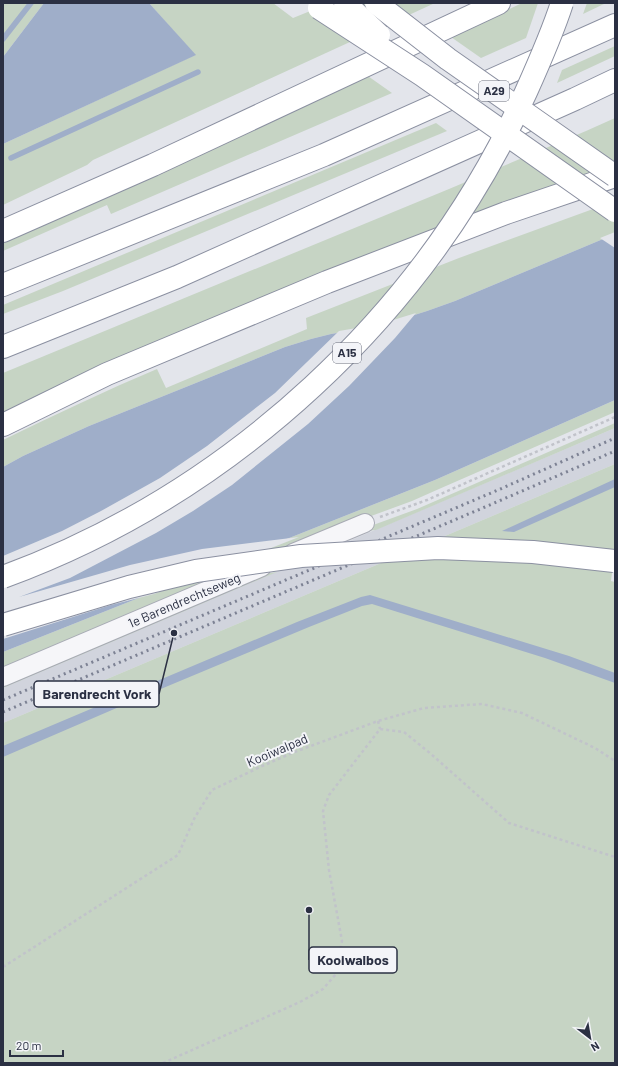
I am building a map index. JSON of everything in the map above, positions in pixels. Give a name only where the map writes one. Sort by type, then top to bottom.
[{"type":"highway","points":[[345,3],[422,75]]},
{"type":"highway","name":"A29","points":[[376,3],[436,50],[615,176]]},
{"type":"highway","points":[[3,230],[160,162],[499,3]]},
{"type":"highway","name":"A15","points":[[3,576],[62,553],[113,528],[191,482],[249,441],[295,404],[330,372],[384,315],[424,264],[450,227],[504,140],[547,46],[562,3]]},
{"type":"highway","name":"A29","points":[[315,5],[422,75],[615,211]]},
{"type":"highway","points":[[3,285],[324,155],[615,25]]},
{"type":"highway","points":[[3,348],[177,277],[615,80]]},
{"type":"highway","points":[[3,425],[107,374],[326,282],[506,213],[615,176]]},
{"type":"highway","points":[[3,625],[129,587],[196,571],[301,556],[438,548],[533,552],[614,561]]},
{"type":"lane","name":"1e Barendrechtseweg","points":[[3,677],[364,523]]},
{"type":"path","points":[[364,523],[427,500],[615,417]]},
{"type":"path","name":"Kooiwalpad","points":[[3,967],[178,855],[195,817],[212,790],[285,756],[378,721],[424,708],[482,704],[522,713],[595,748],[615,761]]},
{"type":"path","points":[[378,721],[380,729]]},
{"type":"path","points":[[380,729],[404,732],[432,754],[509,823],[615,857]]},
{"type":"path","points":[[163,1063],[300,1002],[323,989],[336,974],[342,941],[330,870],[323,811],[329,795],[380,729]]},
{"type":"shaded area","points":[[615,428],[615,464],[3,723],[3,688]]},
{"type":"green space","points":[[3,3],[44,3],[3,57]]},
{"type":"green space","points":[[149,3],[273,3],[293,18],[330,3],[435,3],[93,160],[87,165],[3,205],[3,144],[195,55]]},
{"type":"green space","points":[[522,3],[538,3],[526,38],[481,58],[451,37]]},
{"type":"green space","points":[[587,3],[606,3],[583,14]]},
{"type":"green space","points":[[615,46],[615,56],[557,83],[562,70]]},
{"type":"green space","points":[[365,74],[392,93],[111,214],[107,205],[3,251],[3,242]]},
{"type":"green space","points":[[615,118],[615,166],[3,413],[3,373],[449,189]]},
{"type":"green space","points":[[436,123],[447,131],[63,291],[3,314],[3,305]]},
{"type":"green space","points":[[615,201],[615,234],[455,301],[427,311],[380,326],[331,334],[285,347],[89,426],[23,456],[3,467],[3,440],[138,377],[157,369],[166,388],[307,329],[306,318],[459,258]]},
{"type":"green space","points":[[615,400],[615,412],[412,501],[363,519],[3,669],[3,652],[435,480]]},
{"type":"green space","points":[[615,423],[615,428],[376,530],[354,532],[417,509]]},
{"type":"green space","points":[[615,464],[615,548],[611,581],[615,582],[615,1063],[3,1063],[3,723]]},
{"type":"green space","points":[[277,572],[3,688],[3,684],[255,575]]},
{"type":"water","points":[[44,3],[149,3],[196,55],[3,144],[3,57]]},
{"type":"water","points":[[615,234],[615,400],[435,480],[3,652],[3,467],[23,456],[89,426],[285,347],[331,334],[380,326],[427,311],[455,301]]},
{"type":"water","points":[[615,479],[615,487],[514,532],[502,531]]},
{"type":"water","points":[[370,595],[569,656],[615,673],[615,683],[545,658],[372,604],[362,606],[309,627],[3,757],[3,746],[297,622],[361,597]]},
{"type":"pier","points":[[615,232],[615,248],[600,238]]},
{"type":"pier","points":[[416,313],[395,338],[349,386],[308,424],[232,485],[156,533],[70,578],[19,597],[130,565],[202,549],[299,537],[154,594],[111,605],[3,639],[3,556],[62,531],[160,478],[207,446],[275,393],[339,331],[380,324]]},
{"type":"waterway","points":[[3,39],[31,3]]},
{"type":"waterway","points":[[11,158],[198,72]]},
{"type":"railway","points":[[3,700],[498,490],[615,438]]},
{"type":"railway","points":[[3,712],[615,451]]},
{"type":"place","name":"Barendrecht Vork","points":[[174,633]]},
{"type":"place","name":"Kooiwalbos","points":[[309,910]]}]
